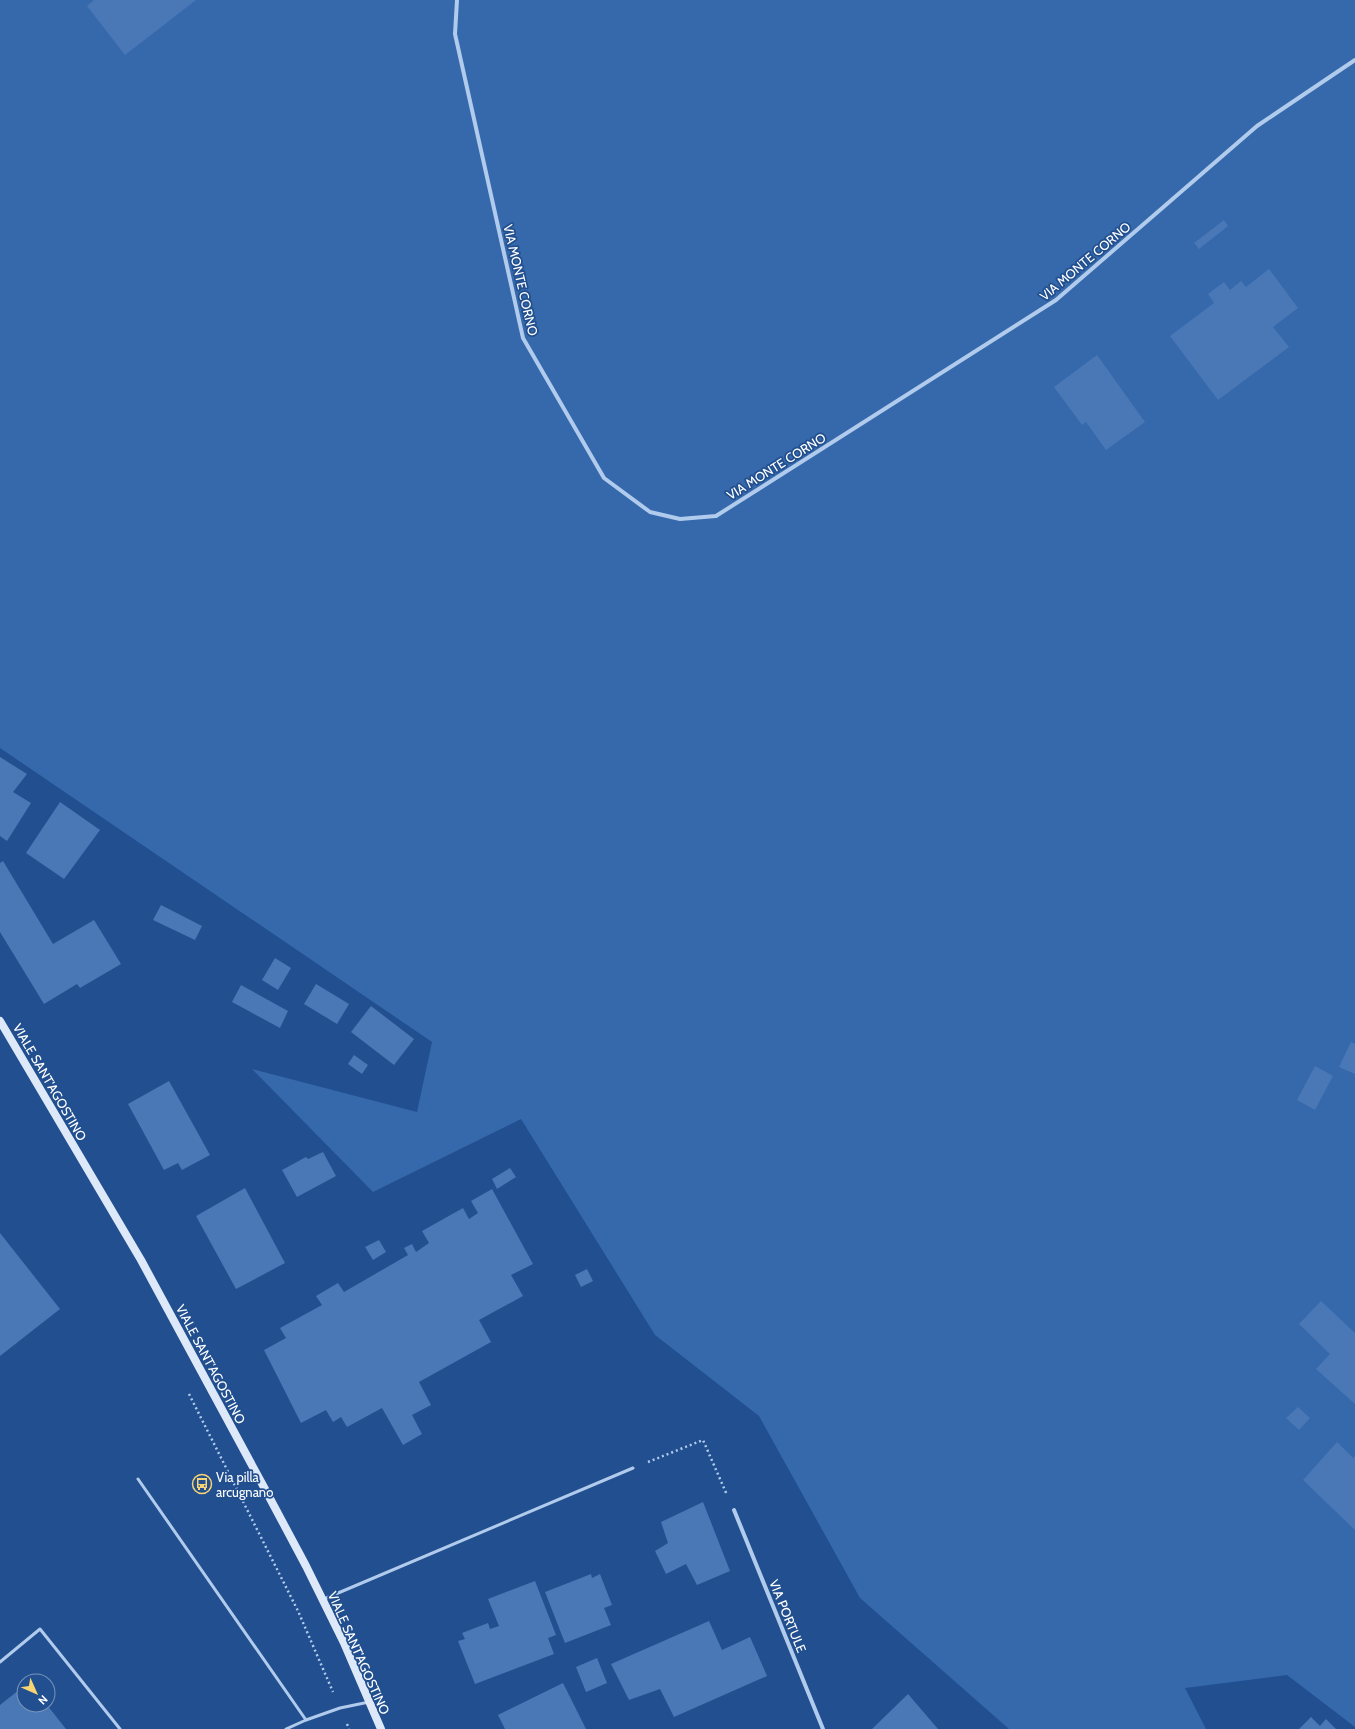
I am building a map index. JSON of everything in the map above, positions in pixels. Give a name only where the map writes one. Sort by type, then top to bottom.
[{"type":"main road","name":"VIALE SANT'AGOSTINO","points":[[0,1021],[141,1260],[323,1600],[381,1729]]},
{"type":"street","name":"VIA MONTE CORNO","points":[[457,0],[455,34],[523,338],[604,478],[650,512],[680,518],[716,516],[1056,300],[1257,126],[1355,60]]},
{"type":"street","name":"VIA PORTULE","points":[[734,1510],[823,1729]]},
{"type":"lane","points":[[323,1600],[634,1468]]},
{"type":"lane","points":[[138,1479],[306,1720]]},
{"type":"lane","points":[[0,1662],[40,1629],[120,1729]]},
{"type":"lane","points":[[286,1729],[340,1708],[369,1702]]},
{"type":"path","points":[[187,1391],[298,1611],[349,1729]]},
{"type":"path","points":[[634,1468],[703,1440],[734,1510]]},
{"type":"shaded area","points":[[0,0],[1355,0],[1355,1727],[1287,1675],[1185,1688],[1206,1729],[1009,1729],[860,1598],[759,1416],[655,1335],[521,1119],[373,1192],[252,1069],[417,1112],[432,1042],[0,748]]},
{"type":"building","points":[[94,0],[196,0],[125,55],[87,6]]},
{"type":"building","points":[[1224,220],[1228,226],[1199,249],[1194,243]]},
{"type":"building","points":[[1269,269],[1298,308],[1273,327],[1289,347],[1218,400],[1170,336],[1214,303],[1208,294],[1224,282],[1230,290],[1241,281],[1246,287]]},
{"type":"building","points":[[1097,355],[1145,422],[1106,450],[1086,422],[1082,425],[1054,387]]},
{"type":"building","points":[[0,757],[27,774],[13,792],[31,803],[7,841],[0,836]]},
{"type":"building","points":[[60,802],[100,830],[64,879],[26,853]]},
{"type":"building","points":[[3,861],[53,944],[94,920],[121,964],[80,988],[77,984],[44,1004],[0,932],[0,863]]},
{"type":"building","points":[[161,905],[202,926],[195,940],[153,920]]},
{"type":"building","points":[[275,958],[291,968],[278,990],[262,980]]},
{"type":"building","points":[[316,984],[349,1004],[337,1024],[304,1004]]},
{"type":"building","points":[[241,985],[288,1011],[280,1028],[232,1002]]},
{"type":"building","points":[[371,1006],[414,1039],[394,1065],[351,1032]]},
{"type":"building","points":[[1351,1042],[1355,1044],[1355,1074],[1339,1067]]},
{"type":"building","points":[[354,1055],[368,1065],[362,1074],[348,1064]]},
{"type":"building","points":[[1315,1066],[1333,1076],[1315,1110],[1297,1100]]},
{"type":"building","points":[[169,1081],[210,1155],[182,1170],[178,1163],[164,1170],[128,1104]]},
{"type":"building","points":[[323,1152],[336,1176],[297,1197],[282,1170],[306,1157],[308,1159]]},
{"type":"building","points":[[510,1168],[516,1177],[497,1189],[492,1179]]},
{"type":"building","points":[[245,1188],[285,1263],[236,1289],[196,1216]]},
{"type":"building","points":[[492,1189],[533,1264],[511,1275],[523,1296],[479,1320],[491,1342],[419,1382],[431,1405],[412,1415],[422,1434],[403,1445],[382,1408],[347,1427],[341,1417],[333,1422],[326,1410],[301,1423],[264,1350],[286,1338],[280,1328],[322,1305],[316,1296],[338,1283],[344,1292],[408,1255],[404,1248],[412,1244],[416,1252],[429,1243],[422,1231],[463,1208],[469,1219],[478,1213],[471,1201]]},
{"type":"building","points":[[0,1233],[60,1309],[0,1356]]},
{"type":"building","points":[[379,1240],[386,1252],[373,1260],[365,1247]]},
{"type":"building","points":[[587,1269],[593,1281],[581,1287],[575,1275]]},
{"type":"building","points":[[1321,1301],[1355,1333],[1355,1404],[1316,1369],[1330,1354],[1299,1324]]},
{"type":"building","points":[[1298,1407],[1310,1418],[1299,1430],[1286,1418]]},
{"type":"building","points":[[1337,1442],[1353,1458],[1355,1456],[1355,1530],[1303,1480]]},
{"type":"building","points":[[703,1502],[730,1571],[697,1585],[686,1564],[666,1574],[655,1551],[668,1543],[661,1522]]},
{"type":"building","points":[[591,1574],[592,1578],[600,1574],[612,1605],[604,1608],[611,1625],[565,1643],[545,1592]]},
{"type":"building","points":[[535,1581],[556,1635],[548,1638],[554,1654],[475,1684],[458,1641],[465,1639],[462,1633],[488,1623],[490,1629],[499,1626],[488,1599]]},
{"type":"building","points":[[709,1621],[722,1650],[750,1637],[767,1676],[674,1717],[660,1689],[629,1700],[611,1664]]},
{"type":"building","points":[[597,1658],[607,1683],[586,1692],[576,1667]]},
{"type":"building","points":[[563,1683],[586,1729],[505,1729],[498,1715]]},
{"type":"building","points":[[16,1692],[16,1713],[53,1713],[66,1729],[0,1729],[0,1705]]},
{"type":"building","points":[[908,1694],[938,1729],[872,1729]]},
{"type":"building","points":[[1311,1717],[1320,1726],[1326,1719],[1336,1729],[1299,1729]]},
{"type":"place","name":"Via pilla arcugnano","points":[[202,1484]]}]
